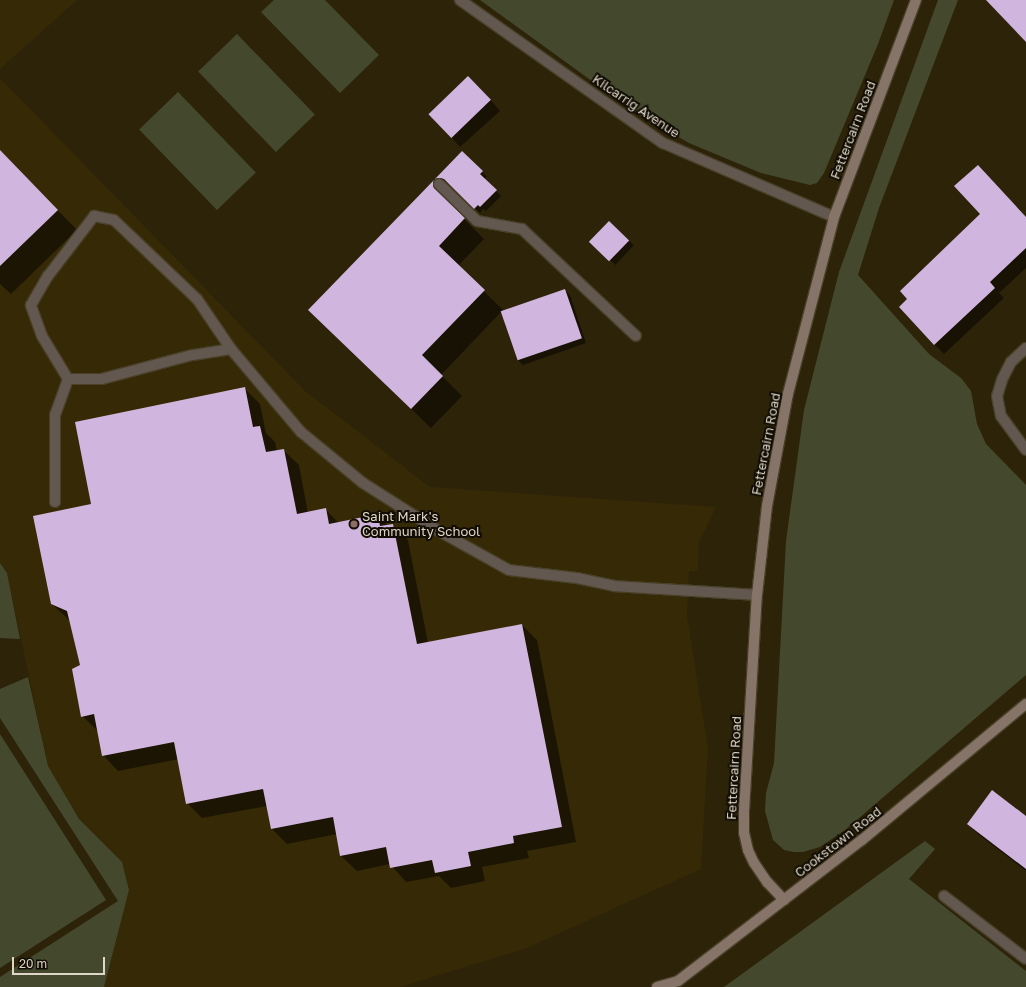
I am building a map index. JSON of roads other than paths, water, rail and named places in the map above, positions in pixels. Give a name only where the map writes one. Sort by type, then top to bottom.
[{"type":"street","name":"Kilcarrig Avenue","points":[[460,0],[663,143],[834,217]]},
{"type":"street","name":"Fettercairn Road","points":[[784,900],[767,882],[754,863],[748,850],[744,833],[757,595],[767,506],[788,394],[834,217],[916,0]]},
{"type":"street","points":[[439,184],[477,221],[522,229],[636,336]]},
{"type":"street","points":[[68,379],[42,336],[31,305],[48,276],[94,216],[114,220],[197,299],[231,349],[301,432],[363,483],[437,530],[509,570],[577,578],[614,586],[757,595]]},
{"type":"street","points":[[1026,348],[1011,362],[1002,380],[997,396],[1001,416],[1026,450]]},
{"type":"street","points":[[68,379],[102,379],[192,355],[231,349]]},
{"type":"street","points":[[55,502],[55,415],[68,379]]},
{"type":"street","name":"Cookstown Road","points":[[657,987],[678,981],[784,900],[862,840],[1026,704]]},
{"type":"street","points":[[944,896],[1026,959]]},
{"type":"place","name":"Saint Mark's Community School","points":[[354,524]]}]
